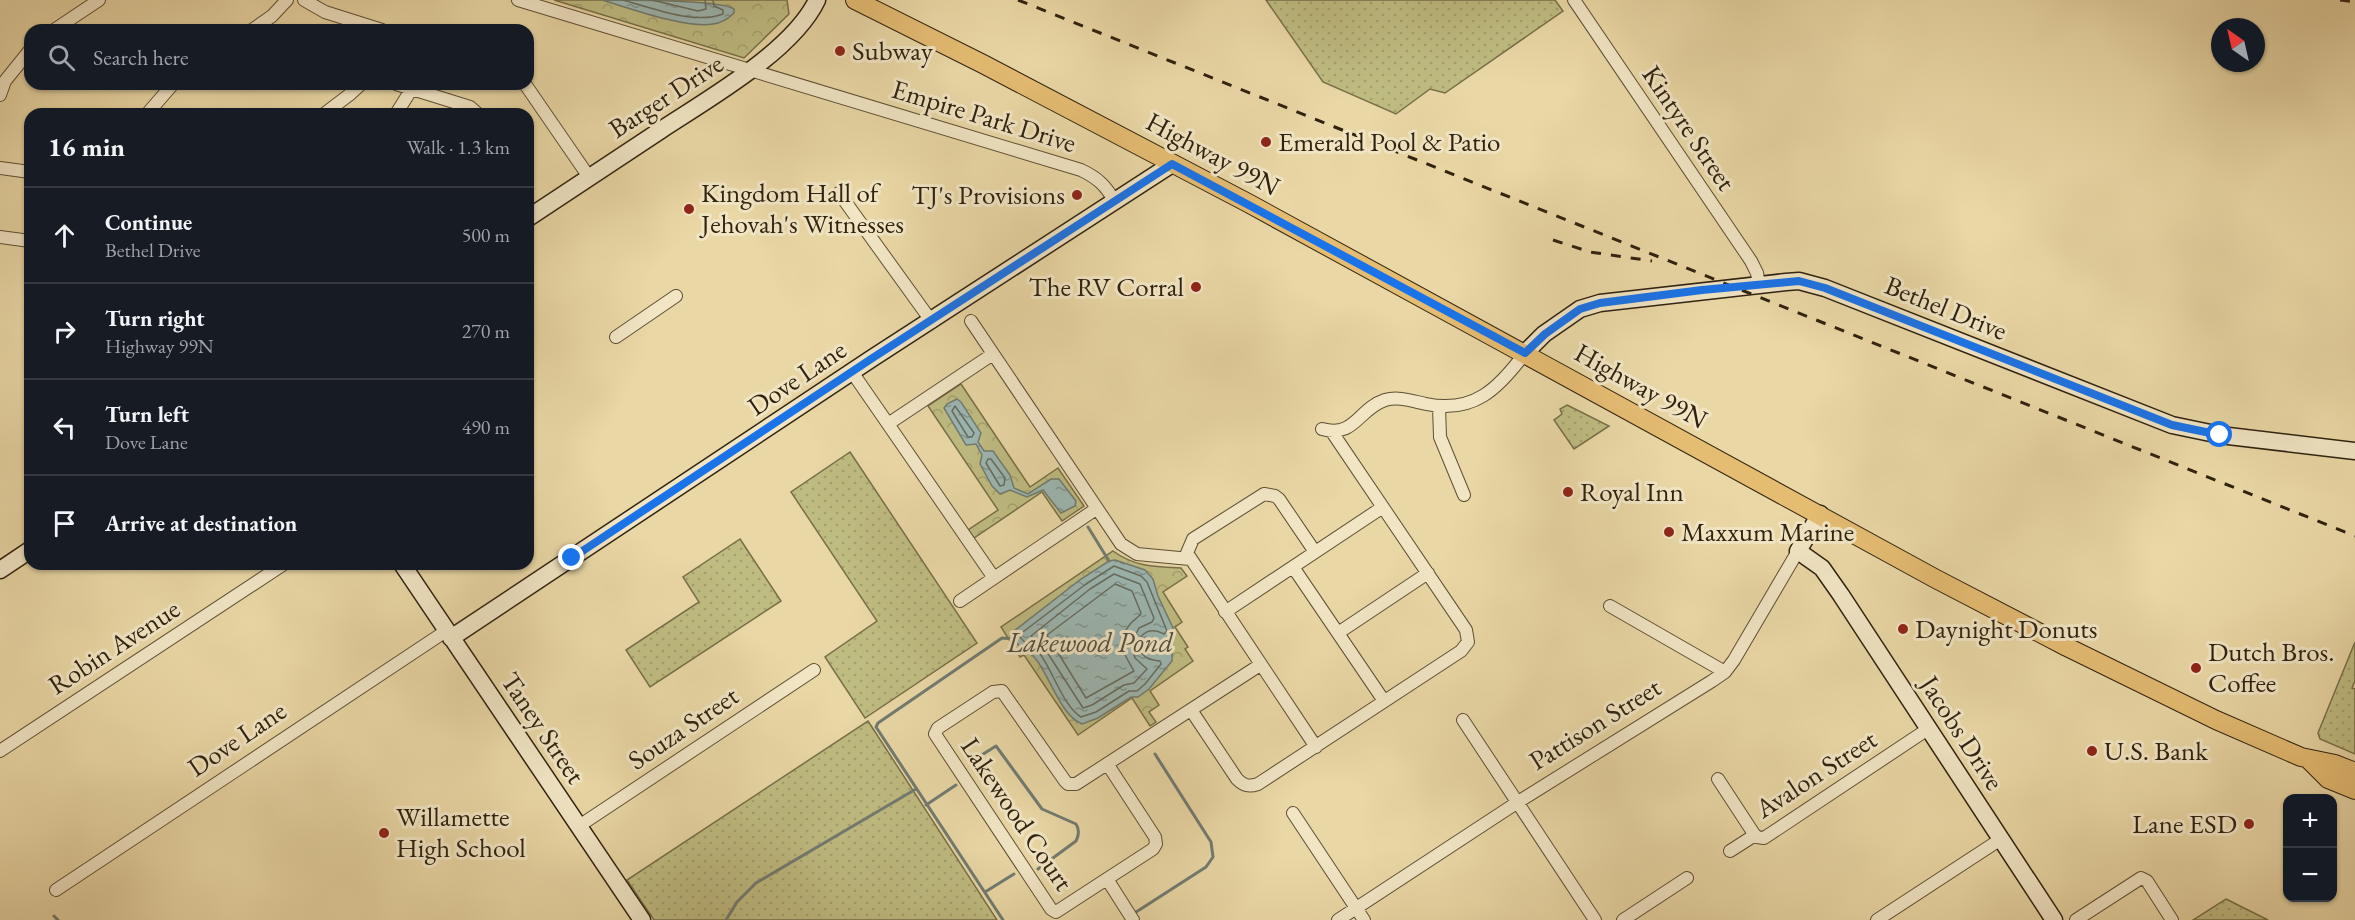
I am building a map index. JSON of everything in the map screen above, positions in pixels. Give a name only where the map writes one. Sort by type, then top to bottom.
[{"type":"main road","name":"Highway 99N","points":[[855,0],[983,64],[1172,164],[1525,353],[1946,584],[2067,647],[2207,716],[2309,760],[2336,764],[2355,772]]},
{"type":"main road","name":"Highway 99N","points":[[2309,760],[2328,779],[2355,790]]},
{"type":"street","points":[[63,24],[99,0]]},
{"type":"street","points":[[261,24],[287,0]]},
{"type":"street","points":[[304,0],[326,12],[363,24]]},
{"type":"street","name":"Empire Park Drive","points":[[518,0],[1081,170],[1100,180],[1115,202]]},
{"type":"street","name":"Barger Drive","points":[[534,214],[752,71],[796,28],[814,8],[817,0]]},
{"type":"street","name":"Kintyre Street","points":[[1574,0],[1751,261],[1757,273],[1759,285]]},
{"type":"street","points":[[0,95],[3,79],[24,56]]},
{"type":"street","points":[[152,108],[168,90]]},
{"type":"street","points":[[332,108],[355,90]]},
{"type":"street","points":[[400,108],[411,90],[471,108]]},
{"type":"street","points":[[529,90],[589,177]]},
{"type":"street","name":"Dove Lane","points":[[56,890],[1172,164]]},
{"type":"street","points":[[0,168],[24,171]]},
{"type":"street","points":[[839,193],[932,322]]},
{"type":"street","points":[[0,237],[24,240]]},
{"type":"street","name":"Bethel Drive","points":[[1525,353],[1545,334],[1580,309],[1600,303],[1799,281],[1825,288],[2172,425],[2220,435],[2355,452]]},
{"type":"street","points":[[616,336],[676,296]]},
{"type":"street","points":[[971,321],[1115,538],[1127,549],[1137,554],[1190,560]]},
{"type":"street","points":[[1191,710],[1237,779],[1247,786],[1258,784],[1461,651],[1468,642],[1466,630],[1383,507],[1327,430],[1349,427],[1371,407],[1387,399],[1407,399],[1439,406],[1472,402],[1502,383],[1525,353]]},
{"type":"street","points":[[888,424],[993,354]]},
{"type":"street","points":[[852,372],[994,578]]},
{"type":"street","points":[[1439,406],[1440,437],[1464,495]]},
{"type":"street","points":[[1315,552],[1279,500],[1275,496],[1264,494],[1193,539],[1187,548],[1190,560],[1316,747]]},
{"type":"street","points":[[1225,612],[1383,507]]},
{"type":"street","points":[[960,601],[1096,509]]},
{"type":"street","name":"Pattison Street","points":[[1338,920],[1518,802],[1725,672],[1820,514]]},
{"type":"street","name":"Jacobs Drive","points":[[1798,551],[1823,570],[2054,920]]},
{"type":"street","points":[[0,570],[24,554]]},
{"type":"street","points":[[1293,567],[1384,701]]},
{"type":"street","name":"Robin Avenue","points":[[0,751],[275,570]]},
{"type":"street","name":"Taney Street","points":[[406,570],[642,920]]},
{"type":"street","points":[[1338,633],[1428,573]]},
{"type":"street","points":[[1610,606],[1725,672]]},
{"type":"street","name":"Lakewood Court","points":[[1108,765],[1157,841],[1153,849],[1059,911],[1053,911],[935,734],[938,728],[997,690],[1006,695],[1068,784],[1081,783],[1108,765],[1191,710],[1260,664]]},
{"type":"street","name":"Souza Street","points":[[579,826],[814,670]]},
{"type":"street","points":[[1463,720],[1595,920]]},
{"type":"street","name":"Avalon Street","points":[[1718,778],[1755,835],[1764,838],[1928,729]]},
{"type":"street","points":[[1293,813],[1364,920]]},
{"type":"street","points":[[1730,851],[1755,835]]},
{"type":"street","points":[[1877,920],[2001,839]]},
{"type":"street","points":[[1623,920],[1687,878]]},
{"type":"street","points":[[2076,920],[2141,878],[2147,881],[2172,920]]},
{"type":"street","points":[[1107,879],[1131,917]]},
{"type":"green space","points":[[554,0],[787,0],[789,14],[744,58]]},
{"type":"green space","points":[[1266,0],[1555,0],[1563,11],[1445,93],[1430,89],[1396,114],[1323,82]]},
{"type":"green space","points":[[961,384],[1030,487],[1058,468],[1084,506],[1062,521],[1042,492],[974,538],[968,530],[998,510],[928,406]]},
{"type":"green space","points":[[1567,405],[1609,426],[1574,449],[1554,420],[1562,414],[1560,409]]},
{"type":"green space","points":[[850,452],[977,643],[865,718],[825,657],[877,621],[791,492]]},
{"type":"green space","points":[[740,539],[781,601],[650,687],[626,650],[699,602],[683,577]]},
{"type":"green space","name":"Lakewood Pond","points":[[1113,551],[1137,563],[1181,568],[1187,576],[1163,592],[1182,622],[1175,627],[1188,647],[1185,649],[1193,661],[1150,691],[1159,705],[1149,712],[1156,722],[1150,726],[1132,698],[1078,735],[1024,655],[1020,657],[1001,627]]},
{"type":"green space","points":[[2355,642],[2355,681],[2352,688],[2355,689],[2355,754],[2320,739],[2318,733]]},
{"type":"green space","points":[[868,721],[997,920],[654,920],[627,880]]},
{"type":"green space","points":[[2226,899],[2268,920],[2193,920]]},
{"type":"water","points":[[602,0],[712,4],[734,9],[734,13],[725,20],[702,25],[658,17]]},
{"type":"water","points":[[957,399],[981,433],[978,442],[984,451],[993,451],[1010,475],[1014,488],[1028,494],[1051,479],[1059,479],[1076,501],[1075,506],[1061,513],[1043,490],[1027,497],[1010,490],[1000,494],[992,486],[980,464],[982,455],[976,444],[966,445],[944,408]]},
{"type":"water","name":"Lakewood Pond","points":[[1115,560],[1145,570],[1153,579],[1173,628],[1172,661],[1149,689],[1138,697],[1131,697],[1098,718],[1082,724],[1067,712],[1035,658],[1016,643],[1012,635],[1014,631],[1081,579],[1109,561]]},
{"type":"waterway","points":[[1088,527],[1109,561]]},
{"type":"waterway","points":[[1003,920],[876,727],[878,723],[1002,638],[1014,639]]},
{"type":"waterway","points":[[972,761],[996,746],[1042,809],[1076,824],[1079,832],[1076,841],[1038,869]]},
{"type":"waterway","points":[[1133,914],[1206,867],[1213,857],[1211,842],[1155,754]]},
{"type":"waterway","points":[[926,805],[956,785]]},
{"type":"waterway","points":[[726,920],[737,902],[756,883],[916,789]]},
{"type":"waterway","points":[[985,892],[1014,874]]},
{"type":"waterway","points":[[54,916],[58,920]]},
{"type":"railway","points":[[1018,0],[2355,536]]},
{"type":"railway","points":[[2340,0],[2355,2]]},
{"type":"railway","points":[[1553,240],[1590,252],[1652,261]]},
{"type":"place","name":"Subway","points":[[840,51]]},
{"type":"place","name":"Emerald Pool & Patio","points":[[1266,142]]},
{"type":"place","name":"TJ's Provisions","points":[[1077,195]]},
{"type":"place","name":"Kingdom Hall of Jehovah's Witnesses","points":[[689,209]]},
{"type":"place","name":"The RV Corral","points":[[1196,287]]},
{"type":"place","name":"Royal Inn","points":[[1568,492]]},
{"type":"place","name":"Maxxum Marine","points":[[1669,532]]},
{"type":"place","name":"Daynight Donuts","points":[[1903,629]]},
{"type":"place","name":"Dutch Bros. Coffee","points":[[2196,668]]},
{"type":"place","name":"U.S. Bank","points":[[2092,751]]},
{"type":"place","name":"Lane ESD","points":[[2249,824]]},
{"type":"place","name":"Willamette High School","points":[[384,833]]},
{"type":"route","points":[[572,558],[871,359],[932,322],[1172,164],[1525,353],[1545,334],[1580,309],[1600,303],[1799,281],[1825,288],[2172,425],[2220,435]]}]
